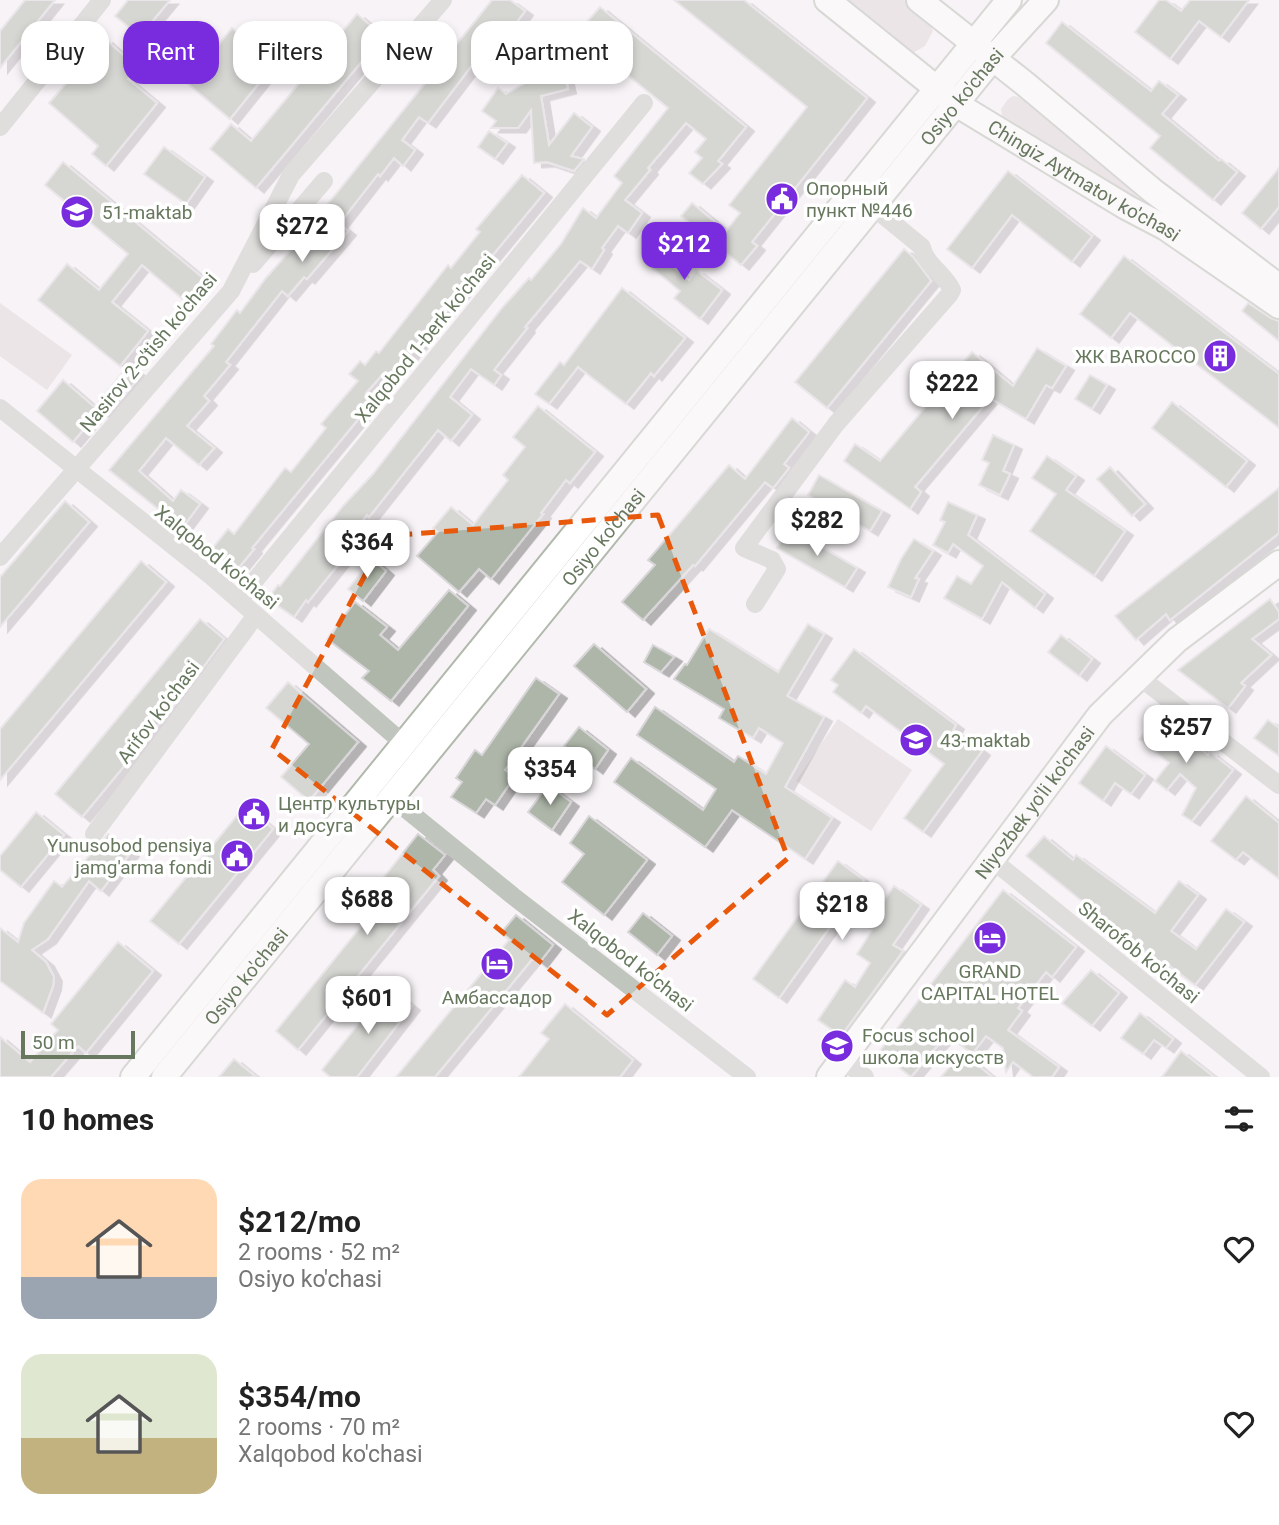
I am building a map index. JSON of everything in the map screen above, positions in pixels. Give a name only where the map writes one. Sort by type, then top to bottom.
[{"type":"main road","name":"Chingiz Aytmatov ko'chasi","points":[[827,0],[956,104],[1166,228],[1279,306]]},
{"type":"main road","name":"Chingiz Aytmatov ko'chasi","points":[[919,0],[1153,191],[1279,287]]},
{"type":"main road","name":"Osiyo ko'chasi","points":[[133,1077],[972,42],[1009,0]]},
{"type":"main road","name":"Osiyo ko'chasi","points":[[164,1077],[993,58],[1046,0]]},
{"type":"main road","points":[[1137,213],[1153,209],[1153,191]]},
{"type":"main road","name":"Niyozbek yo'li ko'chasi","points":[[835,1068],[1100,715],[1177,640],[1279,563]]},
{"type":"street","points":[[0,127],[102,0]]},
{"type":"street","name":"Nasirov 2-o'tish ko'chasi","points":[[0,557],[230,291],[291,176],[443,0]]},
{"type":"street","name":"Xalqobod 1-berk ko'chasi","points":[[239,600],[644,103]]},
{"type":"street","points":[[230,291],[324,181]]},
{"type":"street","points":[[755,604],[777,569],[772,560],[744,548],[835,424],[952,289],[923,255],[922,247],[872,206]]},
{"type":"street","name":"Xalqobod ko'chasi","points":[[0,408],[239,600],[404,743]]},
{"type":"street","name":"Arifov ko‘chasi","points":[[94,834],[256,615]]},
{"type":"street","points":[[1138,676],[1279,785]]},
{"type":"street","name":"Xalqobod ko'chasi","points":[[391,797],[513,896],[747,1077]]},
{"type":"street","name":"Sharofob ko'chasi","points":[[991,859],[1261,1077]]},
{"type":"street","points":[[835,1068],[864,1077]]},
{"type":"highlighted area","points":[[658,515],[788,858],[607,1015],[272,749],[386,536]]},
{"type":"shaded area","points":[[847,0],[904,0],[927,19],[933,31],[925,46],[911,54]]},
{"type":"shaded area","points":[[1013,96],[1025,98],[1127,185],[1138,198],[1121,193],[1003,121],[1001,109]]},
{"type":"shaded area","points":[[0,303],[72,355],[47,390],[0,356]]},
{"type":"shaded area","points":[[838,719],[912,770],[871,831],[796,781]]},
{"type":"building","points":[[25,0],[55,0],[38,21],[21,21],[21,42],[0,68],[0,31]]},
{"type":"building","points":[[128,0],[170,0],[152,21],[123,22],[115,16]]},
{"type":"building","points":[[492,0],[510,0],[525,11],[518,21],[475,21]]},
{"type":"building","points":[[674,0],[744,0],[867,98],[752,242],[757,246],[741,265],[681,216],[692,203],[726,231],[740,213],[729,205],[807,107]]},
{"type":"building","points":[[1159,0],[1166,0],[1181,11],[1190,0],[1249,0],[1221,37],[1199,21],[1170,59],[1135,32]]},
{"type":"building","points":[[600,7],[617,21],[588,21]]},
{"type":"building","points":[[357,14],[365,21],[361,21],[361,62],[347,79],[347,26]]},
{"type":"building","points":[[1062,22],[1151,91],[1159,81],[1178,95],[1162,114],[1219,161],[1221,159],[1237,172],[1213,200],[1150,148],[1160,136],[1046,43]]},
{"type":"building","points":[[471,26],[471,67],[428,123],[419,117],[402,140],[415,150],[403,166],[394,158],[380,176],[378,174],[339,224],[348,231],[307,279],[304,277],[288,296],[282,291],[226,362],[230,365],[204,396],[209,401],[187,426],[214,448],[199,465],[166,438],[139,471],[173,501],[181,490],[200,504],[182,528],[109,470],[214,346],[211,344],[237,310],[240,313],[303,236],[300,234],[321,209],[323,210],[424,84],[457,84],[457,43]]},
{"type":"building","points":[[233,29],[233,84],[258,84],[230,119],[188,84],[219,84],[219,44]]},
{"type":"building","points":[[633,34],[746,127],[718,161],[722,164],[703,184],[689,173],[702,158],[695,152],[706,139],[686,123],[625,200],[642,213],[628,233],[618,226],[602,248],[604,250],[592,269],[580,261],[525,327],[527,328],[494,370],[501,375],[494,385],[471,369],[450,397],[472,415],[451,441],[438,430],[369,517],[367,515],[335,554],[342,560],[294,617],[268,599],[343,506],[373,474],[502,308],[529,278],[531,280],[561,244],[583,208],[596,218],[622,183],[614,176],[668,108],[633,80]]},
{"type":"building","points":[[109,43],[123,55],[123,84],[134,84],[157,103],[106,166],[92,154],[98,146],[49,103],[66,84],[109,84]]},
{"type":"building","points":[[299,84],[343,84],[256,188],[210,149],[231,124],[251,141]]},
{"type":"building","points":[[523,84],[567,84],[568,89],[541,96],[549,145],[574,113],[592,127],[571,156],[584,159],[574,171],[547,162],[534,163],[531,110],[518,128],[491,128],[496,121],[482,111],[498,88],[506,94]]},
{"type":"building","points":[[489,131],[507,143],[495,159],[478,147]]},
{"type":"building","points":[[164,147],[205,177],[186,204],[144,174]]},
{"type":"building","points":[[63,162],[203,278],[185,301],[142,265],[112,302],[148,331],[120,366],[38,300],[67,264],[99,290],[128,254],[45,185]]},
{"type":"building","points":[[1279,168],[1279,207],[1261,229],[1242,213]]},
{"type":"building","points":[[1008,171],[1092,236],[1072,262],[1012,215],[972,268],[947,249]]},
{"type":"building","points":[[522,175],[544,193],[400,367],[388,380],[382,375],[366,393],[374,400],[236,571],[211,550],[228,529],[234,534],[285,468],[291,472],[326,428],[321,424],[358,381],[349,374],[360,361],[365,365],[376,351],[379,353],[448,265],[451,268],[480,232],[476,229]]},
{"type":"building","points":[[664,237],[674,246],[664,259],[689,280],[696,270],[722,290],[700,319],[674,298],[680,291],[644,261]]},
{"type":"building","points":[[904,249],[931,281],[827,408],[795,382]]},
{"type":"building","name":"ЖК BAROCCO","points":[[1124,256],[1279,374],[1279,428],[1130,313],[1111,338],[1080,314]]},
{"type":"building","points":[[622,288],[685,338],[654,376],[651,373],[626,404],[578,367],[549,404],[535,394],[560,362],[564,365]]},
{"type":"building","points":[[1248,303],[1279,321],[1279,341],[1242,311]]},
{"type":"building","points":[[1037,348],[1066,366],[1052,388],[1046,385],[1026,419],[990,398],[915,487],[921,492],[910,509],[844,461],[855,444],[880,461],[972,352],[1013,386]]},
{"type":"building","points":[[129,365],[141,375],[106,417],[94,407]]},
{"type":"building","points":[[1090,375],[1107,385],[1092,409],[1075,399]]},
{"type":"building","points":[[63,380],[99,411],[73,442],[37,411]]},
{"type":"building","points":[[1172,402],[1247,461],[1226,487],[1152,428]]},
{"type":"building","points":[[538,406],[595,452],[570,483],[566,480],[541,513],[543,514],[491,579],[479,569],[459,592],[417,556],[438,532],[433,528],[451,507],[473,525],[508,480],[503,475],[525,447],[513,437]]},
{"type":"building","points":[[792,418],[809,432],[784,464],[789,468],[773,488],[765,482],[695,566],[693,565],[643,620],[622,602],[655,565],[648,560],[729,465],[745,479]]},
{"type":"building","points":[[993,435],[1014,445],[1003,471],[1010,474],[1000,495],[979,485],[989,463],[982,460]]},
{"type":"building","points":[[1047,456],[1076,476],[1066,490],[1125,531],[1094,576],[1030,531],[1056,494],[1032,478]]},
{"type":"building","points":[[1110,467],[1145,504],[1132,516],[1097,479]]},
{"type":"building","points":[[819,475],[882,511],[870,531],[808,495]]},
{"type":"building","points":[[1279,488],[1279,533],[1170,620],[1166,614],[1136,640],[1115,616]]},
{"type":"building","points":[[65,501],[89,522],[0,627],[0,577]]},
{"type":"building","points":[[948,502],[977,515],[968,535],[1045,594],[1035,608],[1002,582],[982,619],[944,598],[957,576],[971,584],[983,566],[953,544],[948,553],[933,545],[945,522],[940,520]]},
{"type":"building","points":[[789,528],[857,568],[845,587],[777,548]]},
{"type":"building","points":[[914,539],[933,551],[915,578],[919,579],[911,597],[888,587]]},
{"type":"building","points":[[372,559],[386,571],[363,601],[348,589]]},
{"type":"building","points":[[141,561],[166,582],[0,780],[0,729]]},
{"type":"building","points":[[449,590],[468,606],[391,701],[362,678],[369,671],[327,639],[355,602],[387,627],[380,635],[398,650]]},
{"type":"building","points":[[1270,599],[1279,612],[1279,619],[1252,639],[1271,655],[1241,683],[1245,686],[1228,708],[1178,670]]},
{"type":"building","points":[[200,619],[224,639],[181,697],[82,817],[55,794]]},
{"type":"building","points":[[808,624],[824,634],[787,696],[824,717],[785,787],[832,818],[805,859],[732,810],[705,847],[614,782],[631,758],[703,810],[716,789],[637,735],[655,707],[734,762],[738,756],[766,774],[783,743],[759,728],[753,738],[719,718],[724,709],[674,679],[685,664],[687,665],[709,629],[778,672]]},
{"type":"building","points":[[1061,635],[1092,659],[1079,676],[1048,652]]},
{"type":"building","points":[[594,644],[646,689],[627,712],[574,666]]},
{"type":"building","points":[[653,645],[674,657],[661,672],[644,662]]},
{"type":"building","points":[[854,649],[956,725],[953,730],[982,751],[923,832],[904,818],[944,764],[866,706],[861,713],[833,692],[838,685],[831,680]]},
{"type":"building","points":[[536,678],[559,694],[505,770],[515,776],[495,805],[486,799],[476,813],[451,797],[462,782],[456,778],[475,750],[482,755]]},
{"type":"building","points":[[288,682],[358,742],[309,801],[281,777],[309,744],[266,708]]},
{"type":"building","points":[[1158,716],[1208,755],[1210,752],[1233,770],[1192,821],[1182,815],[1196,788],[1180,774],[1167,790],[1155,781],[1169,763],[1139,739]]},
{"type":"building","points":[[1268,720],[1279,728],[1279,756],[1254,738]]},
{"type":"building","points":[[579,727],[608,750],[595,769],[564,746]]},
{"type":"building","points":[[1106,746],[1145,775],[1131,794],[1115,783],[1103,801],[1079,783]]},
{"type":"building","points":[[548,785],[571,802],[552,830],[528,812]]},
{"type":"building","points":[[1246,796],[1279,823],[1279,879],[1243,852],[1236,860],[1211,841]]},
{"type":"building","points":[[245,806],[273,829],[179,944],[150,921]]},
{"type":"building","points":[[36,812],[64,835],[21,887],[0,870],[0,856]]},
{"type":"building","points":[[589,816],[647,860],[604,915],[562,882],[584,854],[570,843]]},
{"type":"building","points":[[108,834],[131,852],[101,891],[89,881],[48,939],[32,950],[46,962],[54,977],[43,1013],[0,981],[0,928],[18,942],[24,923],[54,881],[62,887]]},
{"type":"building","points":[[418,834],[445,855],[433,870],[439,876],[298,1050],[276,1031],[368,918],[358,910]]},
{"type":"building","points":[[1044,836],[1073,860],[1076,855],[1155,913],[1179,881],[1198,895],[1171,931],[1196,949],[1226,909],[1244,922],[1195,985],[1163,961],[1161,965],[1026,856]]},
{"type":"building","points":[[838,861],[864,880],[857,890],[881,905],[894,886],[921,905],[893,945],[903,951],[841,1036],[818,1020],[845,980],[855,987],[870,963],[857,954],[872,930],[842,910],[779,998],[753,979]]},
{"type":"building","points":[[1003,890],[1076,947],[1052,977],[1046,972],[1018,1008],[1022,1011],[1008,1030],[1059,1067],[1052,1077],[1033,1077],[1013,1062],[1006,1072],[1003,1048],[986,1036],[972,1054],[947,1034],[911,1077],[879,1052]]},
{"type":"building","points":[[643,913],[672,936],[657,955],[628,932]]},
{"type":"building","points":[[516,915],[553,945],[539,963],[533,958],[435,1077],[396,1077],[509,940],[501,933]]},
{"type":"building","points":[[118,942],[153,971],[86,1053],[78,1046],[51,1077],[0,1077],[0,1037],[30,1062],[58,1030],[51,1024]]},
{"type":"building","points":[[1091,970],[1119,993],[1092,1026],[1062,1003]]},
{"type":"building","points":[[388,987],[412,1006],[357,1077],[330,1077],[322,1070]]},
{"type":"building","points":[[565,1004],[633,1060],[620,1077],[519,1077],[549,1039],[541,1033]]},
{"type":"building","points":[[1140,1013],[1173,1039],[1166,1048],[1154,1040],[1143,1054],[1121,1038]]},
{"type":"building","points":[[1181,1051],[1214,1077],[1162,1077]]},
{"type":"building","points":[[962,1052],[992,1077],[941,1077]]},
{"type":"building","points":[[234,1059],[256,1077],[219,1077]]},
{"type":"place","name":"Опорный пункт №446","points":[[782,199]]},
{"type":"place","name":"51-maktab","points":[[77,212]]},
{"type":"place","name":"ЖК BAROCCO","points":[[1220,356]]},
{"type":"place","name":"43-maktab","points":[[916,740]]},
{"type":"place","name":"Центр культуры и досуга","points":[[254,814]]},
{"type":"place","name":"Yunusobod pensiya jamg'arma fondi","points":[[237,856]]},
{"type":"place","name":"GRAND CAPITAL HOTEL","points":[[990,938]]},
{"type":"place","name":"Амбассадор","points":[[497,964]]},
{"type":"place","name":"Focus school школа искусств","points":[[837,1046]]}]
